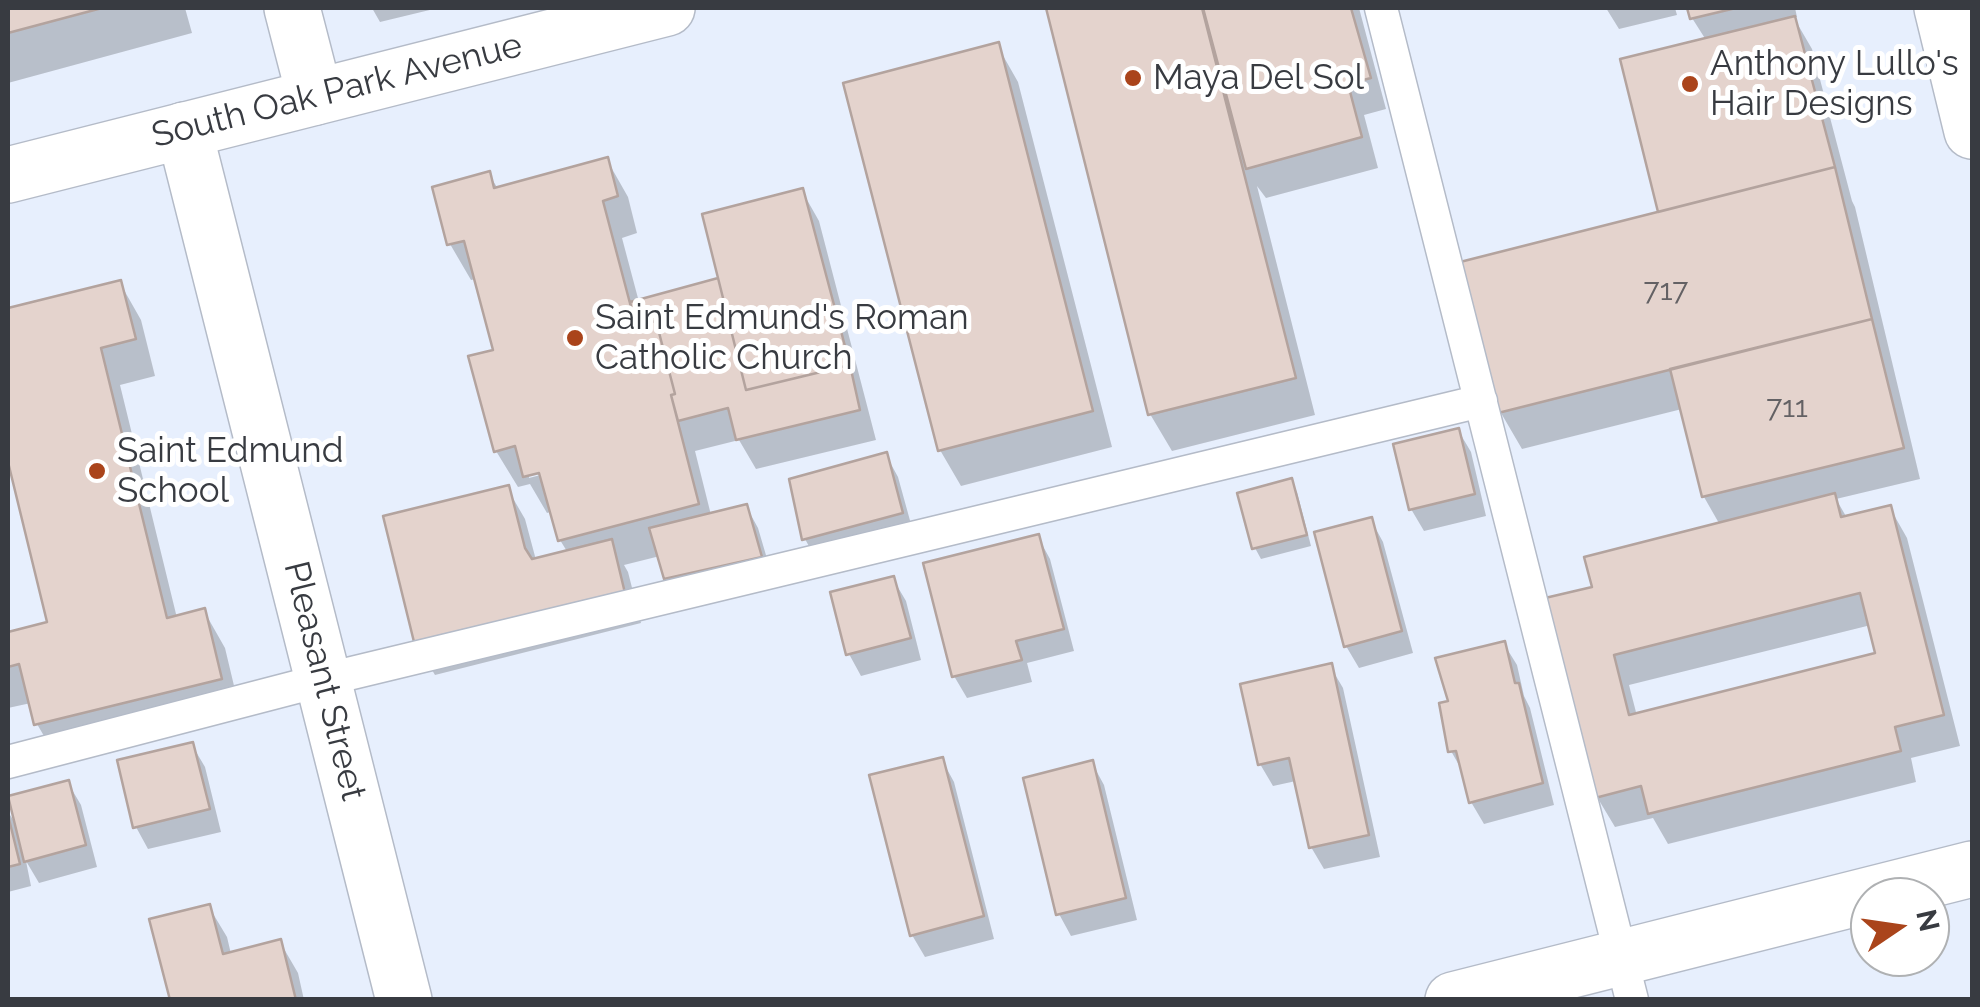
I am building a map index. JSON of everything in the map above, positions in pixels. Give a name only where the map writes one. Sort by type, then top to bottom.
[{"type":"street","points":[[292,8],[315,97]]},
{"type":"street","name":"South Oak Park Avenue","points":[[8,175],[667,8]]},
{"type":"street","points":[[1942,8],[1972,132]]},
{"type":"street","name":"Pleasant Street","points":[[184,130],[404,1000]]},
{"type":"street","points":[[1453,1000],[1627,978],[1972,869]]},
{"type":"lane","points":[[1381,8],[1627,978]]},
{"type":"lane","points":[[8,762],[323,680],[1481,401]]},
{"type":"building","points":[[8,8],[102,8],[8,33]]},
{"type":"building","points":[[1046,8],[1202,8],[1296,378],[1148,415]]},
{"type":"building","points":[[1203,8],[1351,8],[1371,78],[1348,84],[1362,137],[1246,169]]},
{"type":"building","points":[[1687,8],[1736,8],[1690,19]]},
{"type":"building","points":[[1795,16],[1835,167],[1658,212],[1620,59]]},
{"type":"building","points":[[999,42],[1093,411],[938,451],[843,83]]},
{"type":"building","name":"Saint Edmund's Roman Catholic Church","points":[[608,157],[618,196],[603,201],[636,326],[656,321],[699,504],[558,541],[539,473],[523,477],[515,446],[494,452],[468,356],[493,350],[464,241],[447,245],[432,187],[490,171],[494,188]]},
{"type":"building","points":[[1835,167],[1872,319],[1498,413],[1460,262]]},
{"type":"building","points":[[803,188],[850,365],[746,390],[702,214]]},
{"type":"building","points":[[718,278],[746,390],[850,365],[860,410],[736,440],[728,408],[678,421],[656,321],[636,326],[630,302]]},
{"type":"building","name":"Saint Edmund School","points":[[121,280],[136,339],[101,348],[167,618],[205,608],[222,679],[34,725],[19,664],[8,667],[8,632],[47,622],[8,462],[8,308]]},
{"type":"building","points":[[1872,319],[1904,448],[1702,497],[1670,369]]},
{"type":"building","points":[[1459,428],[1475,494],[1409,510],[1393,444]]},
{"type":"building","points":[[887,452],[903,513],[802,540],[789,479]]},
{"type":"building","points":[[1292,478],[1307,535],[1252,549],[1237,493]]},
{"type":"building","points":[[509,485],[525,548],[532,559],[612,539],[625,593],[415,646],[383,516]]},
{"type":"building","points":[[1835,493],[1841,517],[1891,505],[1944,715],[1895,727],[1901,751],[1648,814],[1641,786],[1595,798],[1545,598],[1592,587],[1584,557]],"holes":[[[1860,593],[1875,653],[1629,715],[1614,655]]]},
{"type":"building","points":[[747,504],[762,557],[664,579],[649,528]]},
{"type":"building","points":[[1372,517],[1402,631],[1344,647],[1314,532]]},
{"type":"building","points":[[1039,534],[1064,629],[1016,641],[1022,660],[952,677],[923,563]]},
{"type":"building","points":[[894,576],[911,638],[846,655],[830,592]]},
{"type":"building","points":[[1505,641],[1543,783],[1469,803],[1456,751],[1448,752],[1439,703],[1448,701],[1435,658]]},
{"type":"building","points":[[1332,663],[1369,835],[1309,848],[1289,758],[1258,765],[1240,684]]},
{"type":"building","points":[[193,742],[210,809],[133,828],[117,760]]},
{"type":"building","points":[[943,757],[984,916],[910,936],[869,775]]},
{"type":"building","points":[[1093,760],[1126,898],[1056,915],[1023,778]]},
{"type":"building","points":[[69,780],[86,845],[24,862],[8,796]]},
{"type":"building","points":[[8,815],[20,864],[8,867]]},
{"type":"building","points":[[210,904],[223,954],[281,939],[296,1000],[170,1000],[149,919]]},
{"type":"place","name":"Maya Del Sol","points":[[1133,78]]},
{"type":"place","name":"Anthony Lullo's Hair Designs","points":[[1690,84]]},
{"type":"place","name":"Saint Edmund's Roman Catholic Church","points":[[575,338]]},
{"type":"place","name":"Saint Edmund School","points":[[97,471]]}]
